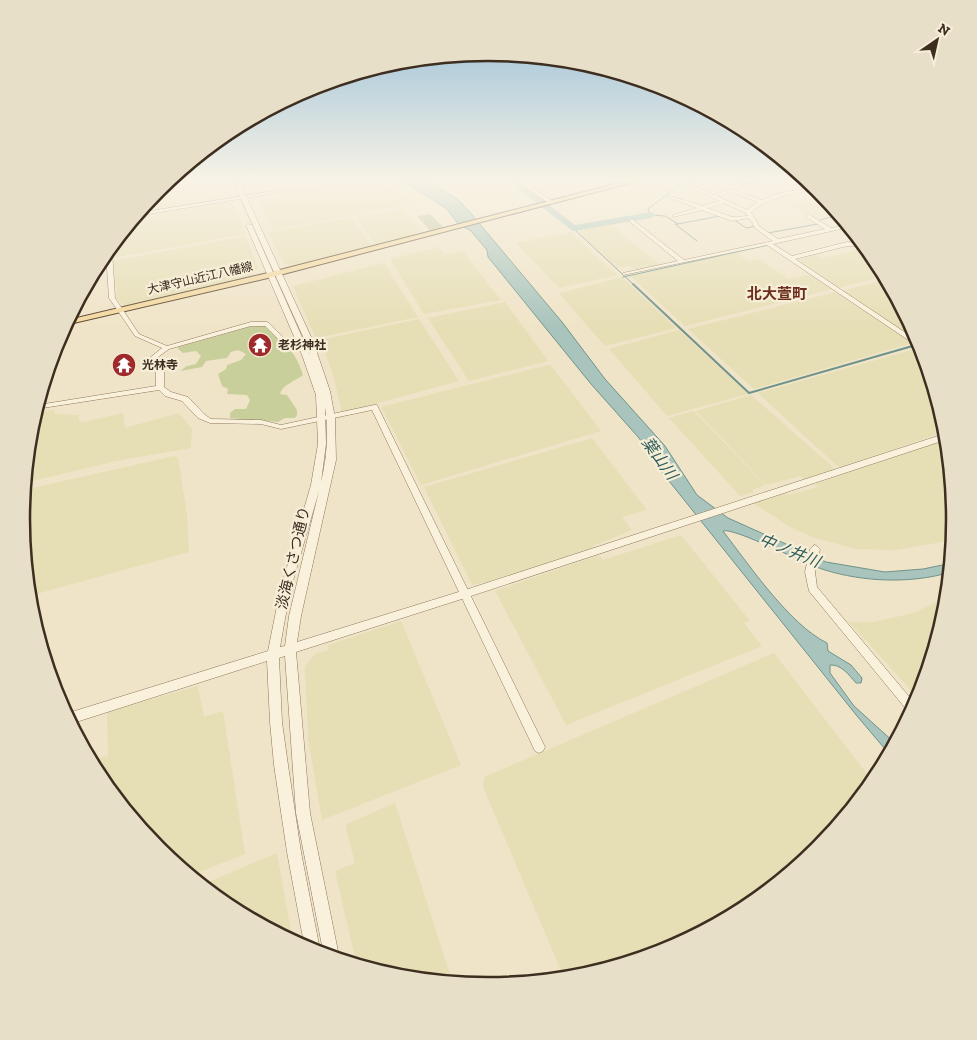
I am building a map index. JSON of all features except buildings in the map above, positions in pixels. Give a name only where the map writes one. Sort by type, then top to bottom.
[{"type":"main road","name":"大津守山近江八幡線","points":[[75,321],[448,230]]},
{"type":"street","name":"淡海くさつ通り","points":[[255,230],[326,391],[326,419],[331,460],[299,597],[290,650],[303,813],[331,951]]},
{"type":"street","points":[[643,230],[683,262]]},
{"type":"street","points":[[759,230],[772,243],[792,258],[909,338]]},
{"type":"street","points":[[625,274],[830,230]]},
{"type":"street","points":[[792,258],[848,244],[855,245]]},
{"type":"street","points":[[110,261],[112,298],[136,335],[167,348]]},
{"type":"street","points":[[160,388],[160,371],[150,360],[167,348],[251,324],[267,324],[287,345],[305,342]]},
{"type":"street","points":[[45,406],[160,388],[168,394],[185,399],[201,416],[210,420],[261,422],[281,427],[326,419],[374,407],[539,747]]},
{"type":"street","name":"淡海くさつ通り","points":[[312,944],[294,852],[281,765],[276,722],[273,655],[285,591],[316,485],[326,419]]},
{"type":"street","points":[[75,718],[465,594],[939,439]]},
{"type":"street","points":[[815,549],[810,572],[812,588],[908,704]]},
{"type":"shaded area","points":[[134,230],[243,230],[245,234],[112,258]]},
{"type":"shaded area","points":[[282,230],[361,230],[372,246],[293,266],[284,264],[268,232]]},
{"type":"shaded area","points":[[365,230],[420,230],[424,234],[376,246]]},
{"type":"shaded area","points":[[577,230],[617,230],[660,265],[636,270],[629,266],[617,268]]},
{"type":"shaded area","points":[[572,232],[617,275],[559,288],[516,243]]},
{"type":"shaded area","points":[[246,236],[258,268],[252,276],[125,307],[117,299],[113,261]]},
{"type":"shaded area","points":[[439,247],[445,255],[463,251],[501,300],[424,314],[390,259]]},
{"type":"shaded area","points":[[859,250],[878,278],[839,288],[797,260],[816,254],[822,258]]},
{"type":"shaded area","points":[[737,253],[748,261],[759,259],[788,279],[812,274],[833,289],[685,326],[630,276]]},
{"type":"shaded area","points":[[384,263],[418,317],[316,338],[293,286]]},
{"type":"shaded area","points":[[622,277],[676,328],[605,346],[559,293]]},
{"type":"shaded area","points":[[880,281],[908,336],[842,291]]},
{"type":"shaded area","points":[[836,292],[911,343],[754,389],[688,329]]},
{"type":"shaded area","points":[[505,302],[548,361],[469,381],[428,318]]},
{"type":"shaded area","points":[[419,319],[459,381],[342,413],[333,374],[320,340]]},
{"type":"shaded area","points":[[679,330],[748,394],[667,416],[609,349]]},
{"type":"shaded area","points":[[914,349],[923,373],[938,434],[841,467],[836,465],[758,393]]},
{"type":"shaded area","points":[[551,365],[601,431],[421,485],[381,407]]},
{"type":"shaded area","points":[[751,395],[833,467],[832,470],[804,479],[801,476],[766,485],[696,411]]},
{"type":"shaded area","points":[[54,410],[55,414],[79,415],[79,421],[84,422],[123,413],[125,428],[179,413],[192,429],[191,448],[116,461],[32,481],[44,411]]},
{"type":"shaded area","points":[[694,411],[765,485],[752,490],[754,492],[740,496],[669,418]]},
{"type":"shaded area","points":[[592,438],[647,510],[622,517],[632,530],[593,546],[595,548],[496,580],[472,585],[424,487]]},
{"type":"shaded area","points":[[940,441],[946,490],[946,541],[895,550],[857,549],[815,538],[790,527],[753,503],[786,493],[789,495],[818,487],[815,484]]},
{"type":"shaded area","points":[[174,456],[178,458],[187,514],[189,552],[36,594],[31,550],[31,488]]},
{"type":"shaded area","points":[[681,535],[750,621],[744,623],[762,646],[566,725],[495,591],[599,555],[603,560]]},
{"type":"shaded area","points":[[940,600],[923,667],[913,692],[849,622],[873,622],[914,613]]},
{"type":"shaded area","points":[[401,621],[461,765],[322,820],[308,738],[305,667],[315,654],[329,650],[328,645]]},
{"type":"shaded area","points":[[774,653],[869,776],[833,822],[791,865],[768,884],[718,917],[664,944],[636,954],[607,963],[562,973],[483,787],[484,777]]},
{"type":"shaded area","points":[[198,686],[204,717],[223,711],[245,854],[196,873],[164,844],[125,799],[97,759],[108,756],[107,712]]},
{"type":"shaded area","points":[[395,803],[451,977],[399,970],[355,958],[335,871],[355,863],[346,829],[347,824]]},
{"type":"shaded area","points":[[277,853],[291,934],[259,917],[207,882]]},
{"type":"green space","points":[[265,326],[288,348],[300,366],[303,375],[286,386],[280,394],[287,395],[297,410],[297,415],[295,418],[285,418],[278,422],[230,418],[230,413],[235,409],[246,409],[250,400],[247,395],[227,394],[228,389],[222,386],[218,374],[226,369],[227,365],[241,360],[246,354],[238,350],[231,352],[227,358],[206,361],[202,367],[180,371],[187,366],[196,364],[201,356],[196,351],[183,353],[178,347],[249,327]]},
{"type":"water","points":[[470,230],[484,230],[562,322],[605,379],[665,446],[697,495],[728,518],[826,562],[885,572],[923,569],[945,565],[944,574],[936,576],[904,580],[856,577],[825,570],[755,540],[730,531],[723,531],[785,609],[799,623],[827,643],[828,651],[851,665],[862,678],[861,683],[856,683],[841,668],[830,665],[830,673],[854,706],[891,740],[886,749],[665,476],[639,438],[591,384],[488,257],[487,250]]},
{"type":"waterway","points":[[575,230],[625,277]]},
{"type":"waterway","points":[[682,230],[697,241]]},
{"type":"waterway","points":[[768,233],[787,230]]},
{"type":"waterway","points":[[846,243],[852,242]]},
{"type":"waterway","points":[[625,277],[773,244],[788,254]]},
{"type":"waterway","points":[[625,277],[634,285]]},
{"type":"waterway","points":[[633,284],[749,393],[912,346]]},
{"type":"place","name":"老杉神社","points":[[260,345]]},
{"type":"place","name":"光林寺","points":[[124,365]]},
{"type":"district","name":"北大萱町","points":[[777,294]]},
{"type":"water label","name":"葉山川","points":[[660,458]]},
{"type":"water label","name":"中ノ井川","points":[[790,550]]}]
